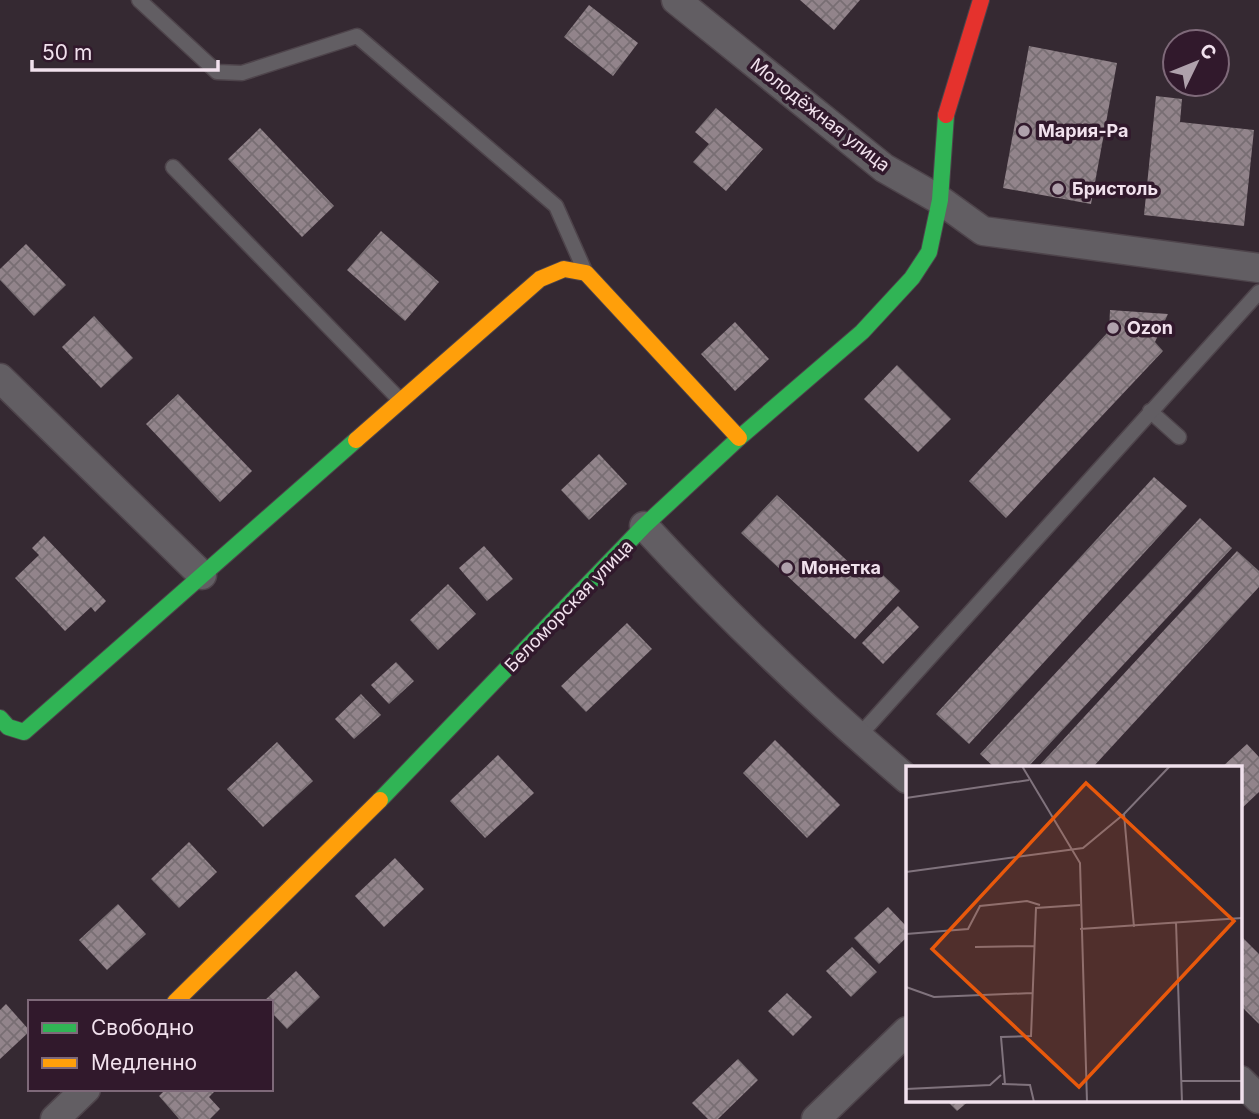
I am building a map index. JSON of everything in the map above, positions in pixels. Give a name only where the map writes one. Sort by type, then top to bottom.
[{"type":"street","name":"Молодёжная улица","points":[[676,0],[884,168],[940,200],[983,231],[1259,268]]},
{"type":"street","name":"Беломорская улица","points":[[177,1000],[409,772],[644,526],[739,438],[862,332],[912,278],[929,252],[940,200],[944,123],[981,0]]},
{"type":"street","points":[[0,718],[8,727],[24,732],[540,279],[564,270],[586,273],[739,438]]},
{"type":"street","points":[[0,378],[202,575]]},
{"type":"street","points":[[644,526],[694,580],[858,737],[906,778]]},
{"type":"street","points":[[816,1119],[906,1032]]},
{"type":"street","points":[[1242,1082],[1259,1099]]},
{"type":"street","points":[[55,1119],[84,1091]]},
{"type":"lane","points":[[139,0],[218,72],[242,73],[357,36],[556,206],[586,273]]},
{"type":"lane","points":[[173,167],[402,402]]},
{"type":"lane","points":[[858,737],[1259,292]]},
{"type":"lane","points":[[1150,411],[1179,437]]},
{"type":"building","points":[[800,0],[860,0],[834,30]]},
{"type":"building","points":[[589,5],[638,43],[613,76],[564,37]]},
{"type":"building","points":[[1029,46],[1117,63],[1091,204],[1003,188]]},
{"type":"building","points":[[1156,96],[1182,99],[1180,122],[1254,130],[1244,226],[1144,215]]},
{"type":"building","points":[[716,108],[763,149],[726,191],[693,162],[709,144],[695,132]]},
{"type":"building","points":[[260,128],[334,206],[302,237],[228,159]]},
{"type":"building","points":[[381,231],[439,282],[405,321],[347,270]]},
{"type":"building","points":[[26,244],[66,285],[34,316],[0,280],[0,269]]},
{"type":"building","points":[[1110,310],[1168,314],[1155,342],[1163,351],[1006,518],[969,481],[1109,331]]},
{"type":"building","points":[[94,316],[133,358],[101,388],[62,347]]},
{"type":"building","points":[[735,322],[769,359],[735,391],[701,354]]},
{"type":"building","points":[[897,365],[951,419],[918,452],[864,399]]},
{"type":"building","points":[[178,394],[252,471],[220,502],[146,424]]},
{"type":"building","points":[[599,454],[627,484],[589,520],[561,490]]},
{"type":"building","points":[[1154,477],[1187,506],[969,744],[936,714]]},
{"type":"building","points":[[777,495],[857,570],[867,560],[900,591],[855,639],[741,533]]},
{"type":"building","points":[[1200,518],[1232,548],[1029,766],[993,766],[980,754]]},
{"type":"building","points":[[44,536],[106,601],[95,612],[91,607],[65,631],[15,578],[39,555],[32,548]]},
{"type":"building","points":[[484,546],[513,579],[487,601],[459,568]]},
{"type":"building","points":[[1237,551],[1259,571],[1259,587],[1094,766],[1039,766]]},
{"type":"building","points":[[448,584],[476,614],[438,650],[410,620]]},
{"type":"building","points":[[898,606],[919,627],[883,664],[862,643]]},
{"type":"building","points":[[627,623],[652,649],[586,712],[561,686]]},
{"type":"building","points":[[396,662],[414,681],[389,704],[371,685]]},
{"type":"building","points":[[361,694],[381,715],[354,739],[335,719]]},
{"type":"building","points":[[775,740],[840,805],[807,838],[743,773]]},
{"type":"building","points":[[277,742],[313,781],[263,827],[227,789]]},
{"type":"building","points":[[1247,744],[1259,757],[1259,792],[1242,808],[1242,766],[1223,766]]},
{"type":"building","points":[[498,755],[534,793],[485,838],[450,801]]},
{"type":"building","points":[[189,842],[217,872],[179,908],[151,879]]},
{"type":"building","points":[[395,858],[424,889],[384,927],[355,896]]},
{"type":"building","points":[[118,904],[146,934],[107,970],[79,940]]},
{"type":"building","points":[[888,907],[906,926],[906,938],[879,964],[854,938]]},
{"type":"building","points":[[1242,937],[1259,954],[1259,1024],[1242,1007]]},
{"type":"building","points":[[852,947],[877,972],[851,997],[826,971]]},
{"type":"building","points":[[296,971],[320,997],[287,1029],[273,1014],[273,1000],[265,1000]]},
{"type":"building","points":[[787,993],[812,1017],[793,1036],[768,1011]]},
{"type":"building","points":[[6,1004],[28,1029],[28,1033],[0,1059],[0,1010]]},
{"type":"building","points":[[738,1059],[758,1080],[718,1119],[708,1119],[692,1103]]},
{"type":"building","points":[[164,1091],[215,1091],[209,1097],[220,1109],[210,1119],[179,1119],[159,1096]]},
{"type":"building","points":[[948,1102],[968,1102],[957,1111]]},
{"type":"traffic: fast","points":[[380,800],[644,526],[739,438],[862,332],[912,278],[929,252],[940,200],[946,115]]},
{"type":"traffic: fast","points":[[0,718],[8,727],[24,732],[356,440]]},
{"type":"traffic: slow","points":[[356,440],[540,279],[564,269],[586,273],[739,438]]},
{"type":"traffic: slow","points":[[177,1000],[380,800]]},
{"type":"traffic: jam","points":[[946,115],[981,0]]},
{"type":"place","name":"Мария-Ра","points":[[1024,131]]},
{"type":"place","name":"Бристоль","points":[[1058,189]]},
{"type":"place","name":"Ozon","points":[[1113,328]]},
{"type":"place","name":"Монетка","points":[[787,568]]}]
